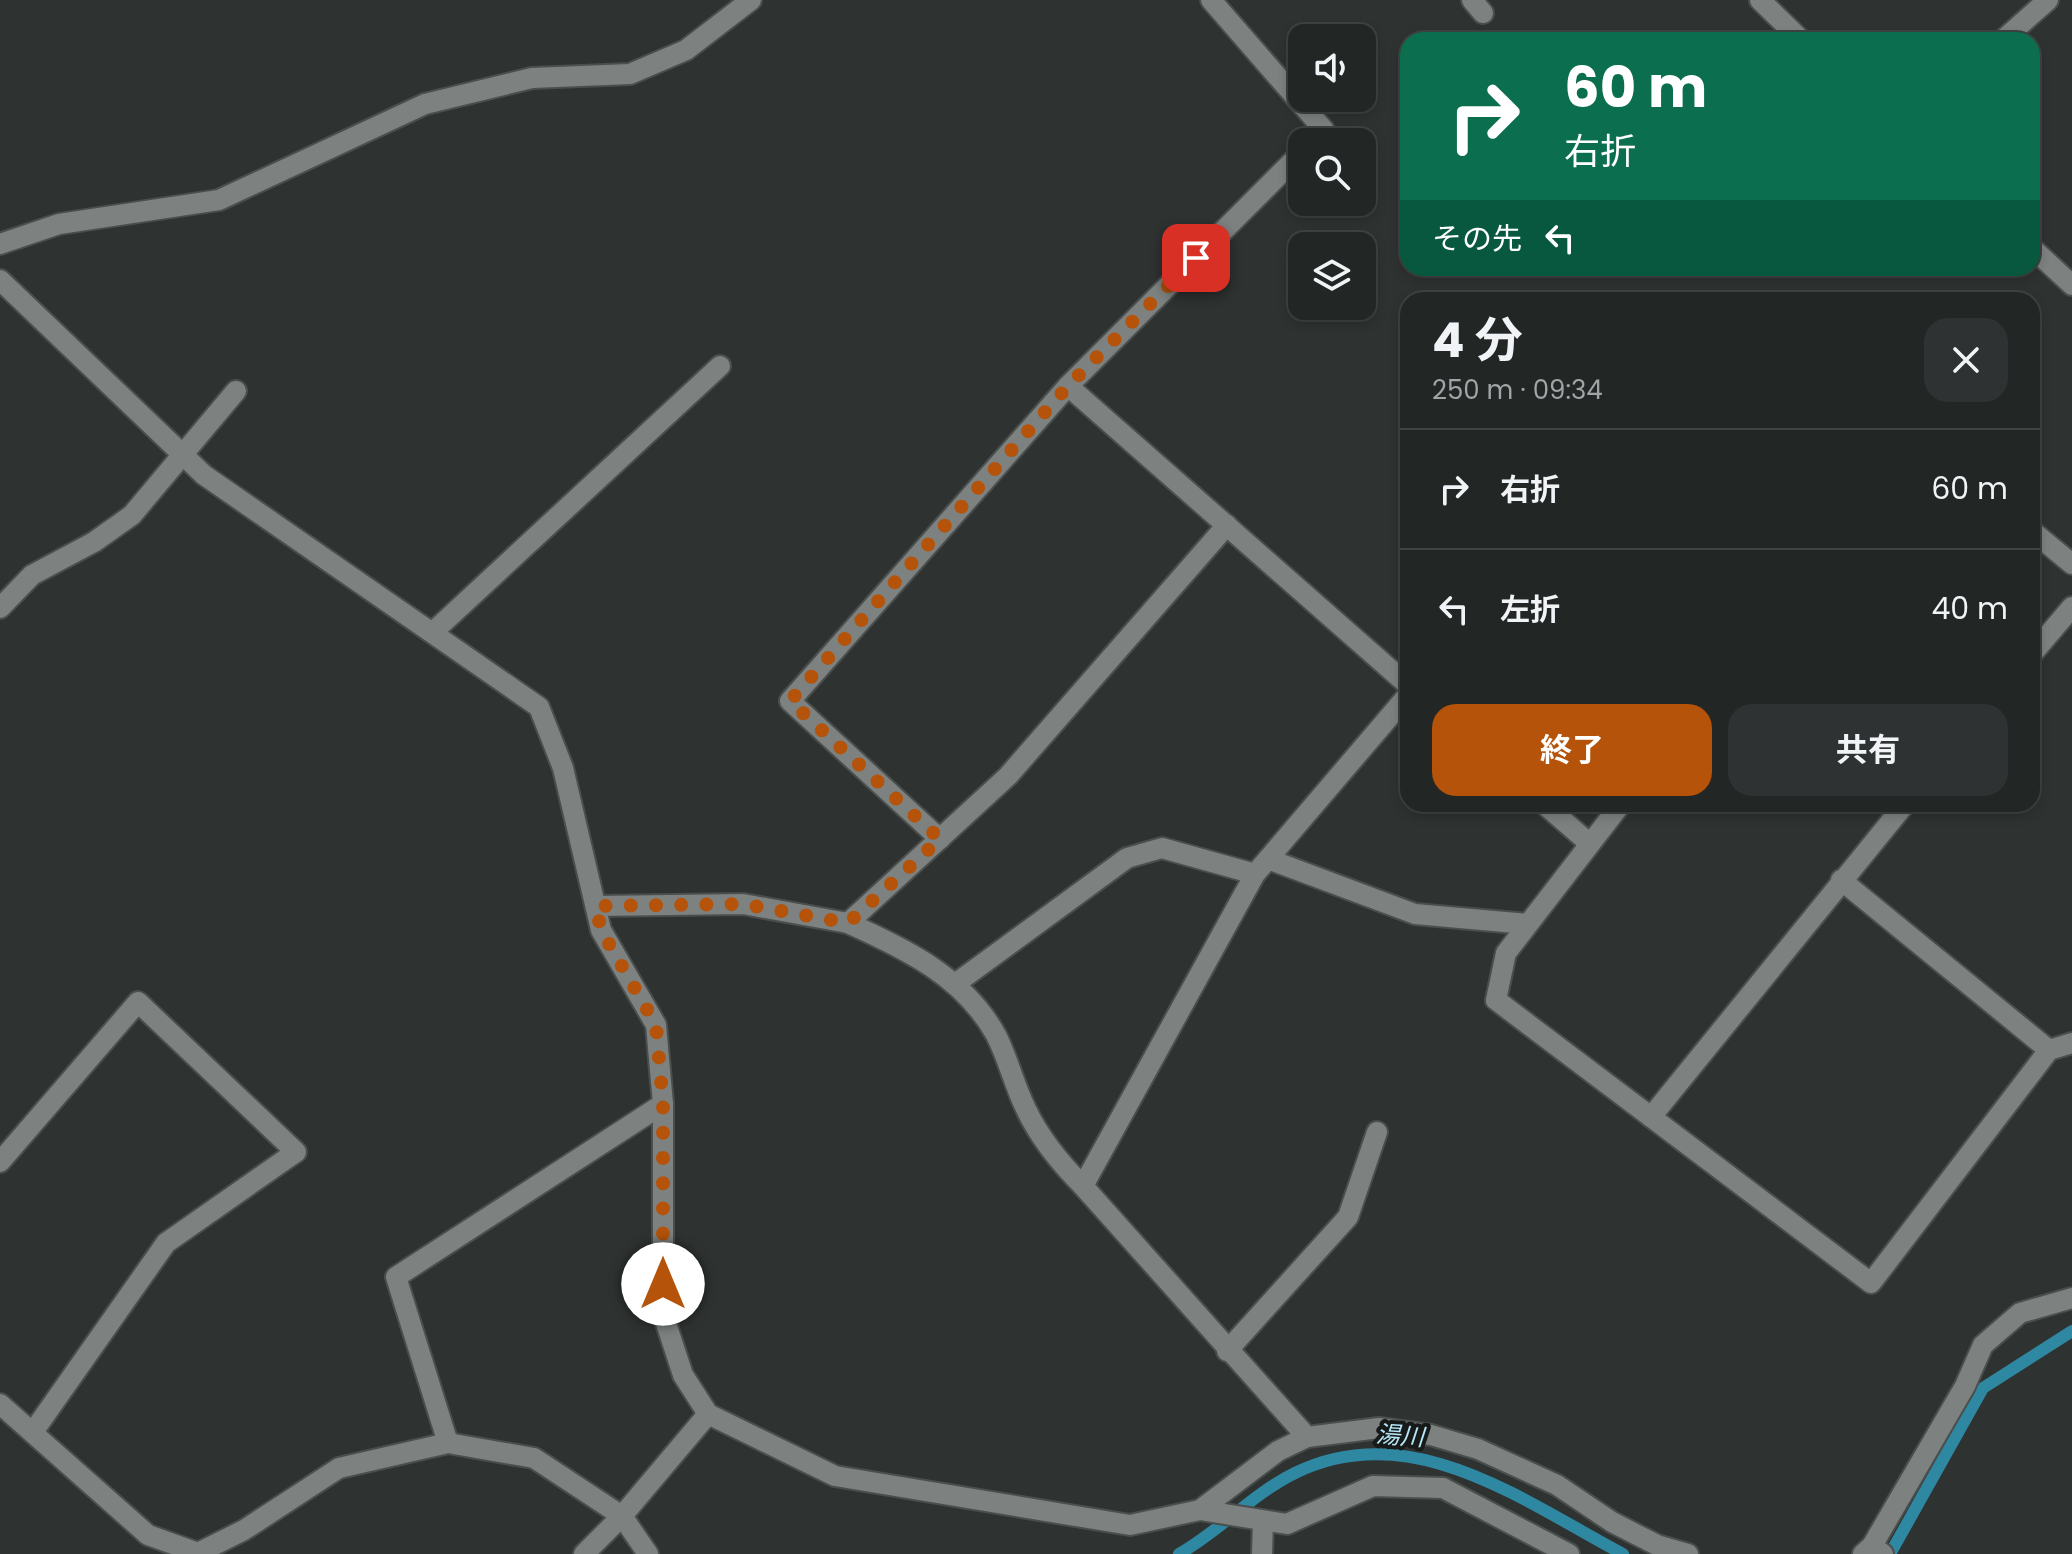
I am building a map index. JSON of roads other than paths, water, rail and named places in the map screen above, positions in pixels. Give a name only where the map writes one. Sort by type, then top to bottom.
[{"type":"street","points":[[0,244],[59,224],[219,200],[425,104],[532,78],[630,74],[686,50],[751,0]]},
{"type":"street","points":[[1211,0],[1322,128]]},
{"type":"street","points":[[1760,0],[1793,32]]},
{"type":"street","points":[[2012,32],[2048,0]]},
{"type":"street","points":[[940,839],[790,701],[1068,386],[1288,166]]},
{"type":"street","points":[[2040,255],[2072,285]]},
{"type":"street","points":[[0,280],[183,458],[539,707],[563,768],[601,930],[656,1025],[663,1104],[663,1314],[683,1375],[708,1414],[835,1476],[1130,1525],[1200,1510],[1287,1524],[1373,1486],[1443,1488],[1569,1554]]},
{"type":"street","points":[[433,632],[720,366]]},
{"type":"street","points":[[1068,386],[1400,678]]},
{"type":"street","points":[[0,608],[32,575],[94,542],[132,515],[183,458],[236,391]]},
{"type":"street","points":[[848,923],[1008,776],[1227,525]]},
{"type":"street","points":[[2040,538],[2072,564]]},
{"type":"street","points":[[2040,645],[2072,607]]},
{"type":"street","points":[[1083,1186],[1261,867],[1400,704]]},
{"type":"street","points":[[1553,812],[1589,843]]},
{"type":"street","points":[[1614,812],[1506,953],[1496,1000],[1871,1283],[2049,1050],[2072,1043]]},
{"type":"street","points":[[1651,1117],[1898,812]]},
{"type":"street","points":[[955,984],[1127,858],[1162,848],[1261,867],[1415,914],[1527,924]]},
{"type":"street","points":[[1841,880],[2049,1050]]},
{"type":"street","points":[[596,906],[743,904],[848,923],[915,953],[955,984],[995,1034],[1026,1110],[1053,1156],[1307,1437]]},
{"type":"street","points":[[0,1162],[138,1002],[296,1152],[166,1243],[33,1432]]},
{"type":"street","points":[[448,1443],[396,1277],[663,1104]]},
{"type":"street","points":[[1227,1351],[1348,1217],[1377,1132]]},
{"type":"street","points":[[1873,1551],[1965,1386],[1983,1345],[2020,1313],[2072,1298]]},
{"type":"street","points":[[0,1404],[148,1535],[198,1553],[244,1530],[339,1468],[448,1443],[534,1458],[622,1516],[648,1554]]},
{"type":"street","points":[[584,1554],[622,1516],[708,1414]]},
{"type":"street","points":[[1200,1510],[1278,1451],[1307,1437],[1379,1428],[1454,1442],[1557,1485],[1612,1522],[1657,1545],[1688,1554]]},
{"type":"street","points":[[1262,1554],[1263,1521]]},
{"type":"waterway","points":[[1890,1554],[1983,1388],[2072,1331]]},
{"type":"waterway","name":"湯川","points":[[1179,1554],[1264,1491],[1295,1473],[1338,1458],[1381,1454],[1423,1460],[1465,1472],[1506,1490],[1623,1554]]}]
